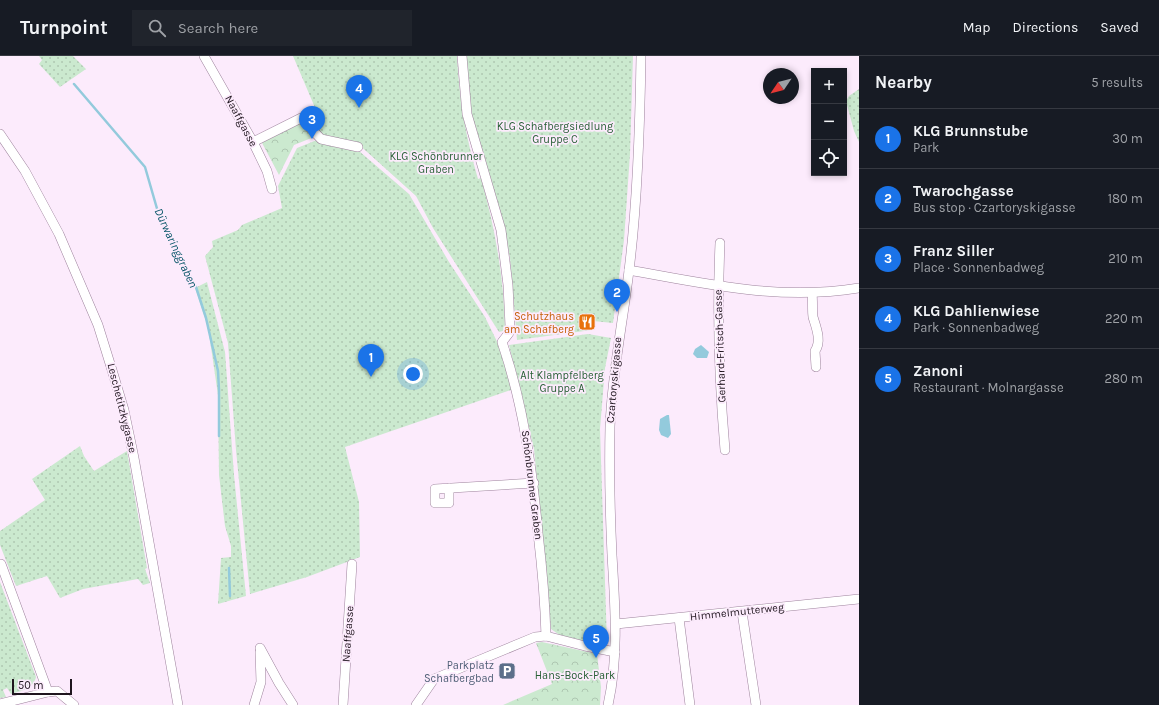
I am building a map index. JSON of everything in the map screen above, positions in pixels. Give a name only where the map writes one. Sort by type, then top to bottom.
[{"type":"street","name":"Naaffgasse","points":[[204,56],[254,142],[267,171],[272,189]]},
{"type":"street","name":"Schönbrunner Graben","points":[[462,56],[467,114],[501,230],[508,285],[510,326],[509,333],[502,342],[523,418],[534,483],[545,603],[546,636]]},
{"type":"street","name":"Czartoryskigasse","points":[[608,705],[615,652],[616,624],[609,496],[610,424],[614,369],[629,270],[638,154],[641,56]]},
{"type":"street","points":[[254,142],[301,118],[321,139],[358,147]]},
{"type":"street","name":"Leschetitzkygasse","points":[[0,135],[25,171],[59,234],[98,325],[124,410],[178,705]]},
{"type":"street","name":"Gerhard-Fritsch-Gasse","points":[[720,243],[718,286],[721,398],[725,450]]},
{"type":"street","points":[[629,270],[718,286],[756,291],[812,294],[859,288]]},
{"type":"street","points":[[812,294],[813,317],[817,323],[818,347],[815,351],[816,366]]},
{"type":"street","points":[[449,488],[534,483]]},
{"type":"street","points":[[0,564],[48,692]]},
{"type":"street","name":"Naaffgasse","points":[[343,705],[352,564]]},
{"type":"street","name":"Himmelmutterweg","points":[[616,624],[859,599]]},
{"type":"street","points":[[742,612],[756,705]]},
{"type":"street","points":[[679,618],[690,705]]},
{"type":"street","points":[[416,705],[434,679],[535,637],[546,636],[615,652]]},
{"type":"street","points":[[254,705],[261,682],[260,648],[293,705]]},
{"type":"street","points":[[6,703],[57,691],[74,705]]},
{"type":"green space","points":[[39,56],[73,56],[86,69],[60,87],[39,64],[42,60]]},
{"type":"green space","name":"KLG Schönbrunner Graben","points":[[293,56],[457,56],[461,103],[470,149],[478,179],[481,178],[498,253],[503,290],[505,329],[503,331],[499,332],[433,228],[416,196],[356,142],[323,138],[304,117],[316,110]]},
{"type":"green space","name":"KLG Schafbergsiedlung Gruppe C","points":[[465,56],[633,56],[630,154],[624,240],[613,323],[593,321],[592,330],[517,340],[510,258],[501,214],[471,113]]},
{"type":"green space","points":[[859,89],[859,142],[854,131],[847,105],[847,99],[849,96]]},
{"type":"green space","points":[[299,122],[314,137],[294,145],[279,175],[261,141]]},
{"type":"green space","points":[[317,140],[359,151],[409,194],[449,262],[485,317],[508,364],[514,389],[345,447],[359,502],[360,557],[307,577],[250,594],[236,450],[228,343],[205,256],[213,247],[212,241],[238,230],[242,225],[282,208],[278,186],[297,148]]},
{"type":"green space","points":[[207,282],[225,352],[234,475],[246,596],[218,604],[221,558],[231,557],[231,546],[225,526],[219,475],[218,395],[208,327],[195,288]]},
{"type":"green space","name":"Alt Klampfelberg Gruppe A","points":[[588,334],[611,338],[605,368],[600,429],[607,643],[601,643],[600,645],[561,636],[551,629],[534,449],[509,345]]},
{"type":"green space","points":[[80,446],[84,456],[94,471],[127,451],[147,568],[145,569],[150,583],[143,585],[138,579],[83,589],[60,598],[47,576],[16,586],[0,545],[0,531],[45,500],[32,479]]},
{"type":"green space","points":[[0,582],[36,677],[29,687],[23,690],[11,694],[7,688],[3,690],[6,697],[0,698]]},
{"type":"green space","name":"Hans-Bock-Park","points":[[542,642],[597,654],[601,687],[600,705],[503,705],[552,684],[536,643]]},
{"type":"water","points":[[701,345],[709,352],[707,358],[697,358],[693,354],[695,349]]},
{"type":"water","points":[[669,415],[671,434],[668,438],[661,435],[659,430],[660,419]]},
{"type":"waterway","name":"Dürwaringgraben","points":[[74,84],[145,167],[160,219],[196,287],[206,318],[218,371],[219,436]]},
{"type":"waterway","name":"Dürwaringgraben","points":[[229,568],[230,596]]},
{"type":"place","name":"KLG Dahlienwiese","points":[[359,108]]},
{"type":"place","name":"Franz Siller","points":[[312,139]]},
{"type":"place","name":"Twarochgasse","points":[[617,312]]},
{"type":"place","name":"Schutzhaus am Schafberg","points":[[587,322]]},
{"type":"place","name":"KLG Brunnstube","points":[[371,377]]},
{"type":"place","name":"Zanoni","points":[[596,658]]},
{"type":"place","name":"Parkplatz Schafbergbad","points":[[507,671]]}]
